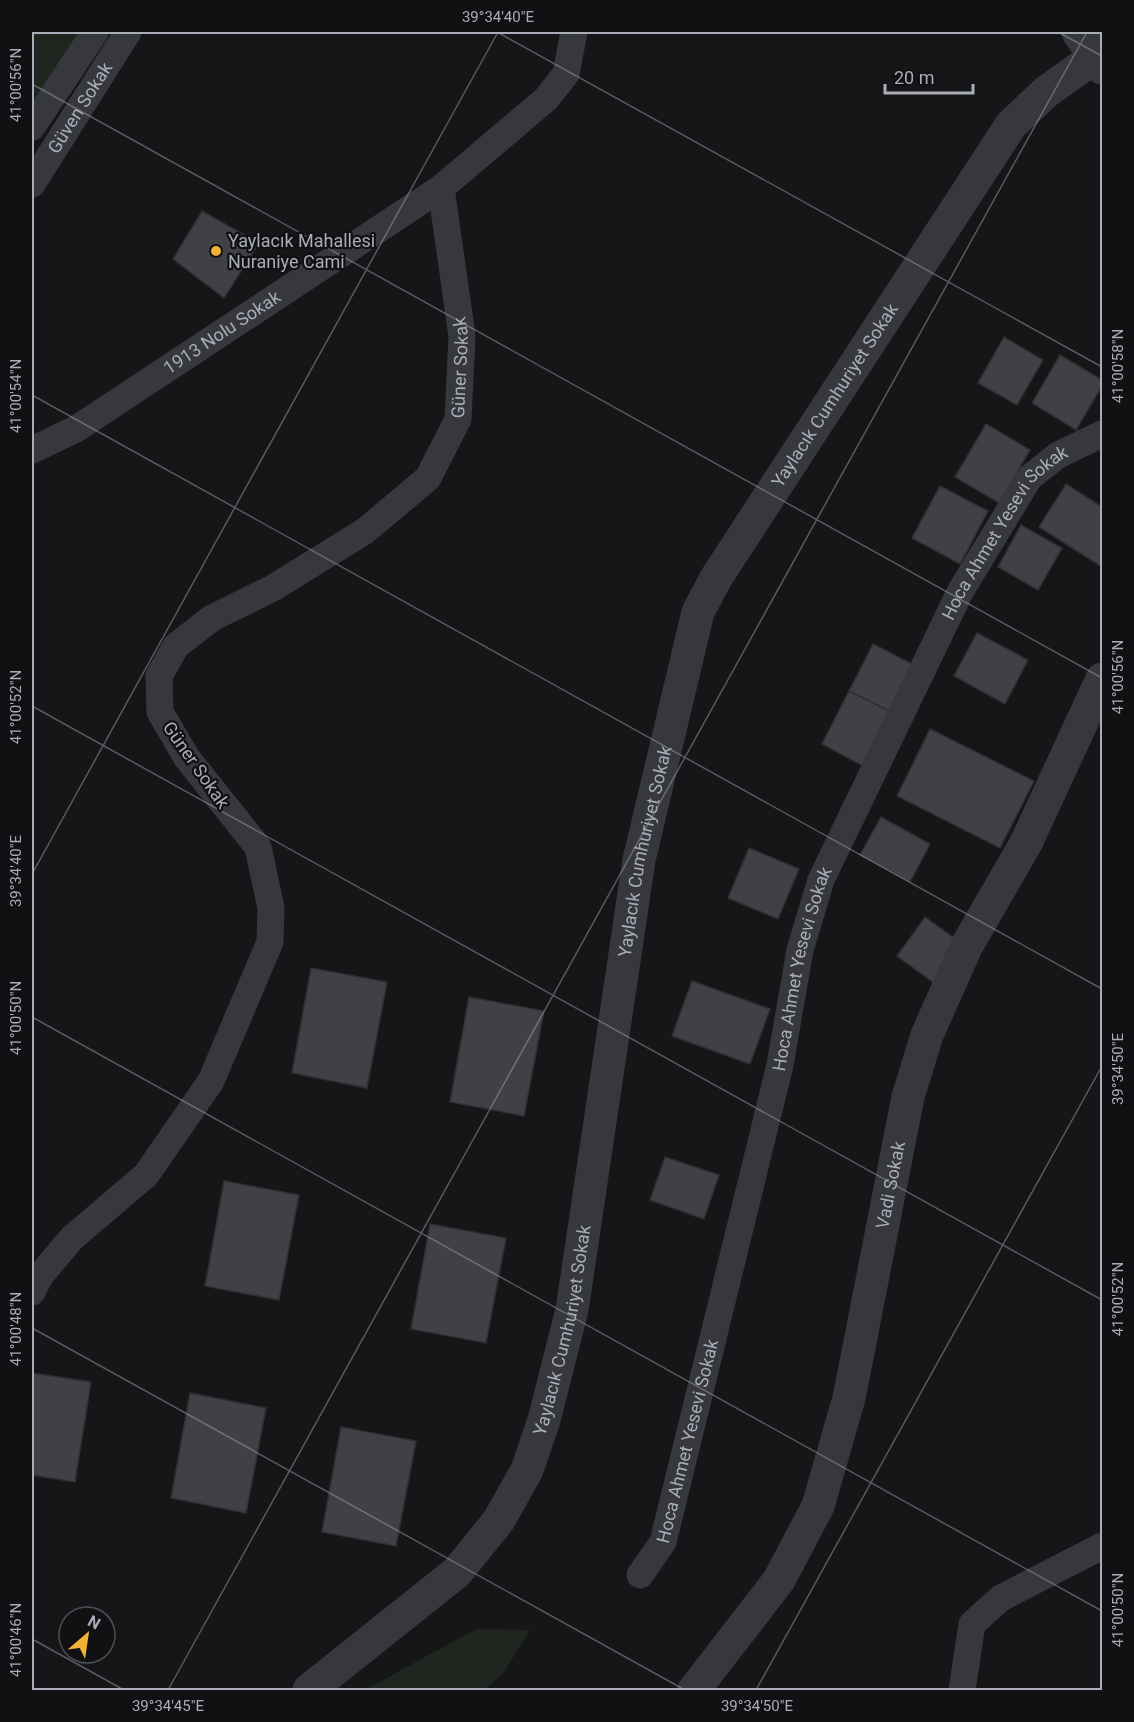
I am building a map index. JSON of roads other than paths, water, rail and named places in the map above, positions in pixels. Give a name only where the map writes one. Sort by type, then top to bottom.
[{"type":"street","name":"Güven Sokak","points":[[32,127],[94,32]]},
{"type":"street","name":"Güven Sokak","points":[[32,184],[128,32]]},
{"type":"street","name":"1913 Nolu Sokak","points":[[32,450],[76,429],[441,188],[546,99],[566,74],[574,32]]},
{"type":"street","points":[[1078,32],[1102,68]]},
{"type":"street","name":"Yaylacık Cumhuriyet Sokak","points":[[309,1690],[457,1572],[499,1520],[527,1470],[544,1420],[572,1310],[639,860],[698,612],[716,578],[1011,125],[1046,92],[1102,52]]},
{"type":"street","name":"Güner Sokak","points":[[32,1292],[40,1276],[72,1238],[146,1175],[211,1082],[270,942],[271,908],[258,847],[187,758],[165,721],[160,712],[159,675],[176,646],[212,618],[273,588],[365,531],[428,478],[458,419],[462,336],[441,188]]},
{"type":"street","name":"Hoca Ahmet Yesevi Sokak","points":[[640,1575],[663,1542],[780,1065],[801,950],[821,880],[960,592],[1029,478],[1058,455],[1102,434]]},
{"type":"street","name":"Vadi Sokak","points":[[694,1690],[779,1580],[818,1506],[849,1398],[909,1098],[927,1035],[966,947],[1026,843],[1102,679]]},
{"type":"street","points":[[962,1690],[972,1624],[1001,1598],[1102,1546]]},
{"type":"place","name":"Yaylacık Mahallesi Nuraniye Cami","points":[[216,251]]}]
